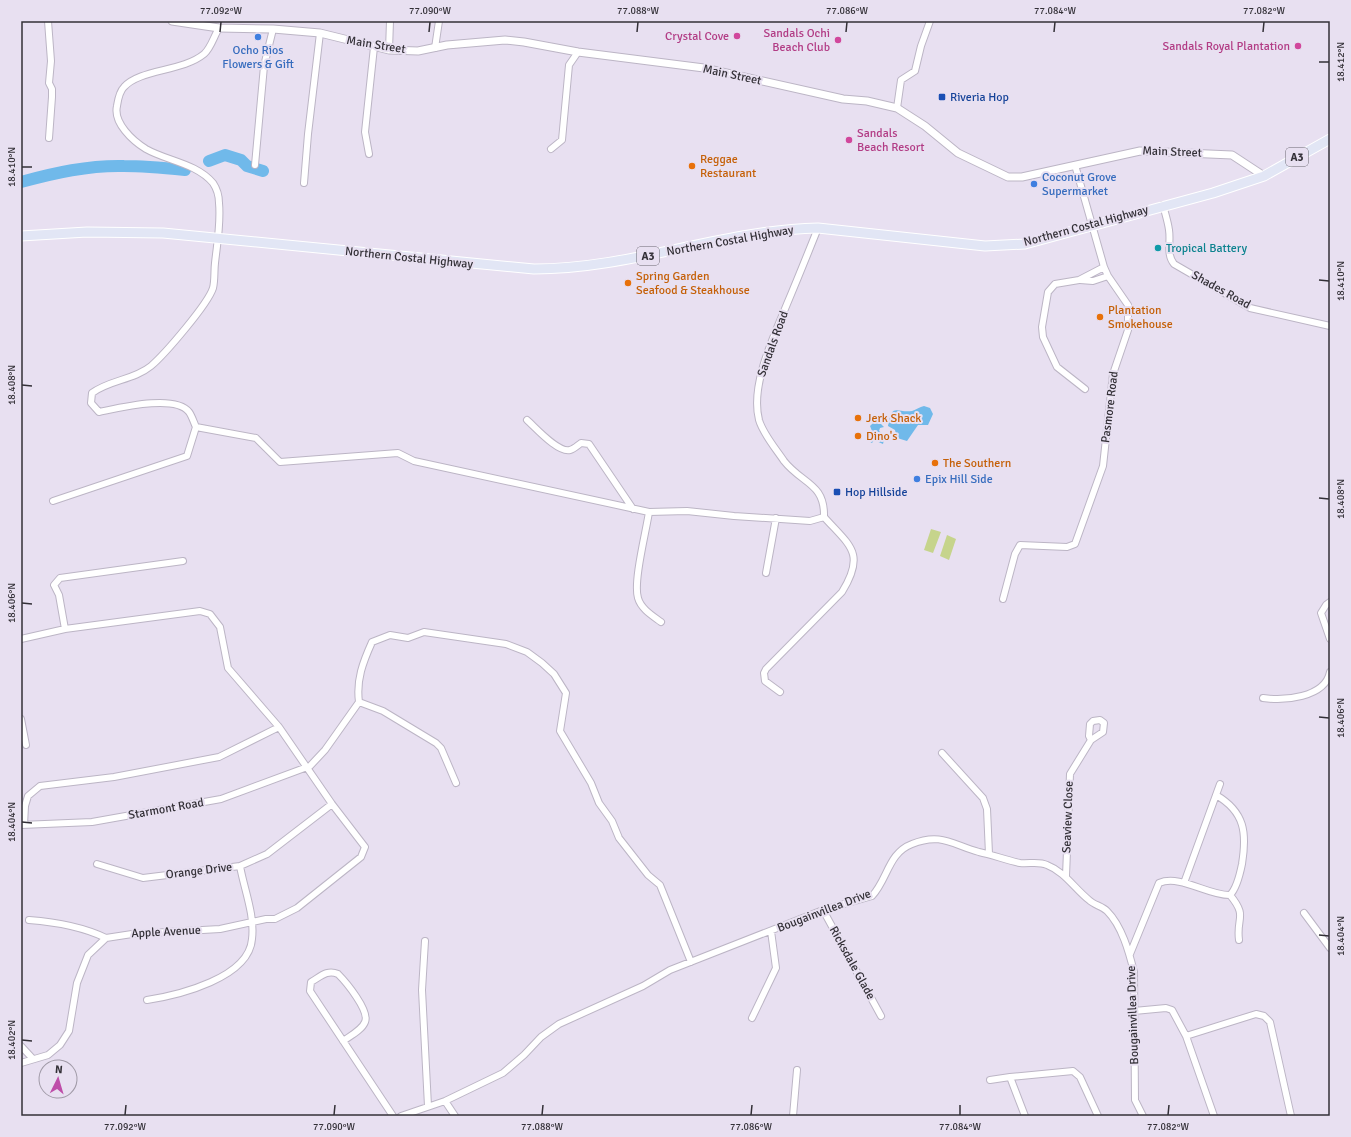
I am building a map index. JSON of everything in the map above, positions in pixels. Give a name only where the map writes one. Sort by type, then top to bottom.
[{"type":"main road","name":"A3","points":[[1264,176],[1330,138]]},
{"type":"main road","name":"Northern Costal Highway","points":[[21,236],[117,232],[163,233],[455,263],[534,269],[558,269],[640,258],[768,231],[818,228],[985,246],[1025,244],[1092,224],[1213,192],[1264,176]]},
{"type":"street","points":[[48,21],[51,61],[49,83],[52,89],[49,138]]},
{"type":"street","name":"Main Street","points":[[172,21],[219,28],[273,29],[320,34],[389,50],[418,51],[447,45],[505,40],[547,45],[578,52],[704,68],[843,99],[867,100],[897,108],[926,126],[958,153],[1008,177],[1022,177],[1140,150],[1232,155],[1264,176]]},
{"type":"street","points":[[389,50],[390,21]]},
{"type":"street","points":[[435,48],[439,21]]},
{"type":"street","points":[[897,108],[901,80],[915,71],[921,46],[930,21]]},
{"type":"street","points":[[53,502],[187,456],[196,427],[189,412],[174,404],[138,404],[99,412],[91,403],[92,393],[101,386],[130,378],[151,366],[200,309],[213,288],[218,238],[219,204],[217,192],[213,183],[182,162],[146,149],[132,138],[122,125],[118,118],[116,109],[123,88],[130,81],[140,76],[158,73],[190,62],[204,54],[209,48],[219,28]]},
{"type":"street","points":[[255,164],[264,66],[273,29]]},
{"type":"street","points":[[304,183],[308,134],[320,34]]},
{"type":"street","points":[[369,154],[365,132],[374,47]]},
{"type":"street","points":[[551,149],[562,140],[569,65],[578,52]]},
{"type":"street","name":"Pasmore Road","points":[[1003,599],[1015,554],[1020,545],[1067,548],[1075,544],[1103,466],[1113,374],[1128,330],[1128,305],[1108,276],[1104,267],[1074,165]]},
{"type":"street","name":"Shades Road","points":[[1163,205],[1169,230],[1170,259],[1174,264],[1250,308],[1330,326]]},
{"type":"street","name":"Sandals Road","points":[[818,228],[766,358],[759,381],[757,401],[759,421],[774,447],[791,470],[819,492],[825,504],[824,517]]},
{"type":"street","points":[[1079,280],[1104,267]]},
{"type":"street","points":[[1085,389],[1057,367],[1043,337],[1042,327],[1048,292],[1055,284],[1079,280],[1093,281],[1108,276]]},
{"type":"street","points":[[527,420],[557,446],[564,450],[572,450],[581,443],[589,444],[633,509]]},
{"type":"street","points":[[196,427],[256,438],[280,462],[398,453],[414,461],[649,512],[687,511],[810,521],[824,517],[851,547],[855,558],[850,578],[842,592],[766,669],[764,673],[765,681],[767,684],[780,692]]},
{"type":"street","points":[[649,512],[637,582],[638,598],[644,608],[661,622]]},
{"type":"street","points":[[766,573],[776,518]]},
{"type":"street","points":[[65,630],[58,595],[54,585],[60,578],[183,561]]},
{"type":"street","points":[[1330,602],[1326,604],[1321,613],[1330,640]]},
{"type":"street","points":[[21,639],[65,630],[200,611],[210,614],[220,627],[228,668],[279,727],[332,804]]},
{"type":"street","points":[[307,768],[325,750],[359,702],[358,679],[364,658],[372,642],[390,634],[408,638],[424,632],[506,644],[527,652],[554,674],[566,693],[560,731],[591,783],[599,803],[612,821],[619,838],[648,875],[660,885],[692,962]]},
{"type":"street","points":[[1263,698],[1276,700],[1309,694],[1323,684],[1330,672]]},
{"type":"street","points":[[359,702],[382,711],[436,743],[441,748],[456,783]]},
{"type":"street","points":[[21,719],[26,745]]},
{"type":"street","points":[[23,825],[24,806],[28,796],[40,786],[114,777],[219,757],[279,727]]},
{"type":"street","name":"Seaview Close","points":[[1066,876],[1070,774],[1091,740]]},
{"type":"street","points":[[942,753],[984,798],[987,809],[989,854]]},
{"type":"street","name":"Starmont Road","points":[[23,825],[92,822],[221,799],[307,768]]},
{"type":"street","points":[[1184,883],[1220,784]]},
{"type":"street","points":[[1216,795],[1228,802],[1238,814],[1244,828],[1246,843],[1240,875],[1230,895]]},
{"type":"street","name":"Apple Avenue","points":[[106,938],[132,934],[220,929],[266,919],[275,919],[297,908],[361,856],[365,850],[365,847],[332,804]]},
{"type":"street","name":"Orange Drive","points":[[97,864],[143,878],[240,866],[266,854],[332,804]]},
{"type":"street","name":"Bougainvillea Drive","points":[[401,1116],[444,1101],[503,1073],[524,1055],[541,1037],[559,1024],[643,986],[670,970],[823,910],[872,896],[877,890],[893,858],[911,844],[934,839],[948,840],[963,848],[1021,863],[1047,865],[1066,876],[1089,900],[1105,910],[1114,919],[1130,954],[1134,972],[1135,1100],[1143,1116]]},
{"type":"street","points":[[147,1000],[176,995],[215,981],[241,961],[250,949],[252,939],[252,922],[240,866]]},
{"type":"street","points":[[1130,954],[1159,883],[1168,881],[1184,883],[1230,895],[1238,906],[1241,916],[1239,940]]},
{"type":"street","name":"Ricksdale Glade","points":[[823,910],[881,1016]]},
{"type":"street","points":[[1304,913],[1330,948]]},
{"type":"street","points":[[21,1063],[48,1055],[60,1045],[69,1031],[77,983],[88,955],[106,938],[86,929],[58,922],[29,920]]},
{"type":"street","points":[[752,1018],[776,968],[771,931]]},
{"type":"street","points":[[425,941],[422,990],[428,1106]]},
{"type":"street","points":[[343,1041],[363,1026],[367,1018],[366,1013],[338,974],[331,972],[326,973],[311,982],[310,991],[343,1041],[393,1116]]},
{"type":"street","points":[[1134,1011],[1166,1008],[1172,1010],[1186,1036],[1214,1116]]},
{"type":"street","points":[[1186,1036],[1256,1014],[1264,1016],[1270,1022],[1291,1116]]},
{"type":"street","points":[[21,1046],[33,1059]]},
{"type":"street","points":[[793,1116],[797,1070]]},
{"type":"street","points":[[990,1080],[1073,1071],[1080,1077],[1098,1116]]},
{"type":"street","points":[[1010,1077],[1025,1116]]},
{"type":"street","points":[[444,1101],[455,1116]]},
{"type":"green space","points":[[931,529],[941,532],[933,553],[924,550]]},
{"type":"green space","points":[[947,535],[956,539],[949,560],[940,556]]},
{"type":"water","points":[[924,406],[930,408],[933,414],[928,425],[918,425],[907,441],[897,438],[895,430],[888,426],[893,411],[912,411]]},
{"type":"water","points":[[875,421],[884,427],[880,428],[879,431],[885,436],[883,444],[874,440],[872,443],[867,440],[867,436],[872,431],[870,426]]},
{"type":"waterway","points":[[209,161],[225,155],[241,160],[247,166],[263,171]]},
{"type":"waterway","points":[[21,182],[85,168],[111,166],[139,166],[185,170]]},
{"type":"place","name":"Crystal Cove","points":[[737,36]]},
{"type":"place","name":"Ocho Rios Flowers & Gift","points":[[258,37]]},
{"type":"place","name":"Sandals Ochi Beach Club","points":[[838,40]]},
{"type":"place","name":"Sandals Royal Plantation","points":[[1298,46]]},
{"type":"place","name":"Riveria Hop","points":[[942,97]]},
{"type":"place","name":"Sandals Beach Resort","points":[[849,140]]},
{"type":"place","name":"Reggae Restaurant","points":[[692,166]]},
{"type":"place","name":"Coconut Grove Supermarket","points":[[1034,184]]},
{"type":"place","name":"Tropical Battery","points":[[1158,248]]},
{"type":"place","name":"Spring Garden Seafood & Steakhouse","points":[[628,283]]},
{"type":"place","name":"Plantation Smokehouse","points":[[1100,317]]},
{"type":"place","name":"Jerk Shack","points":[[858,418]]},
{"type":"place","name":"Dino's","points":[[858,436]]},
{"type":"place","name":"The Southern","points":[[935,463]]},
{"type":"place","name":"Epix Hill Side","points":[[917,479]]},
{"type":"place","name":"Hop Hillside","points":[[837,492]]}]
